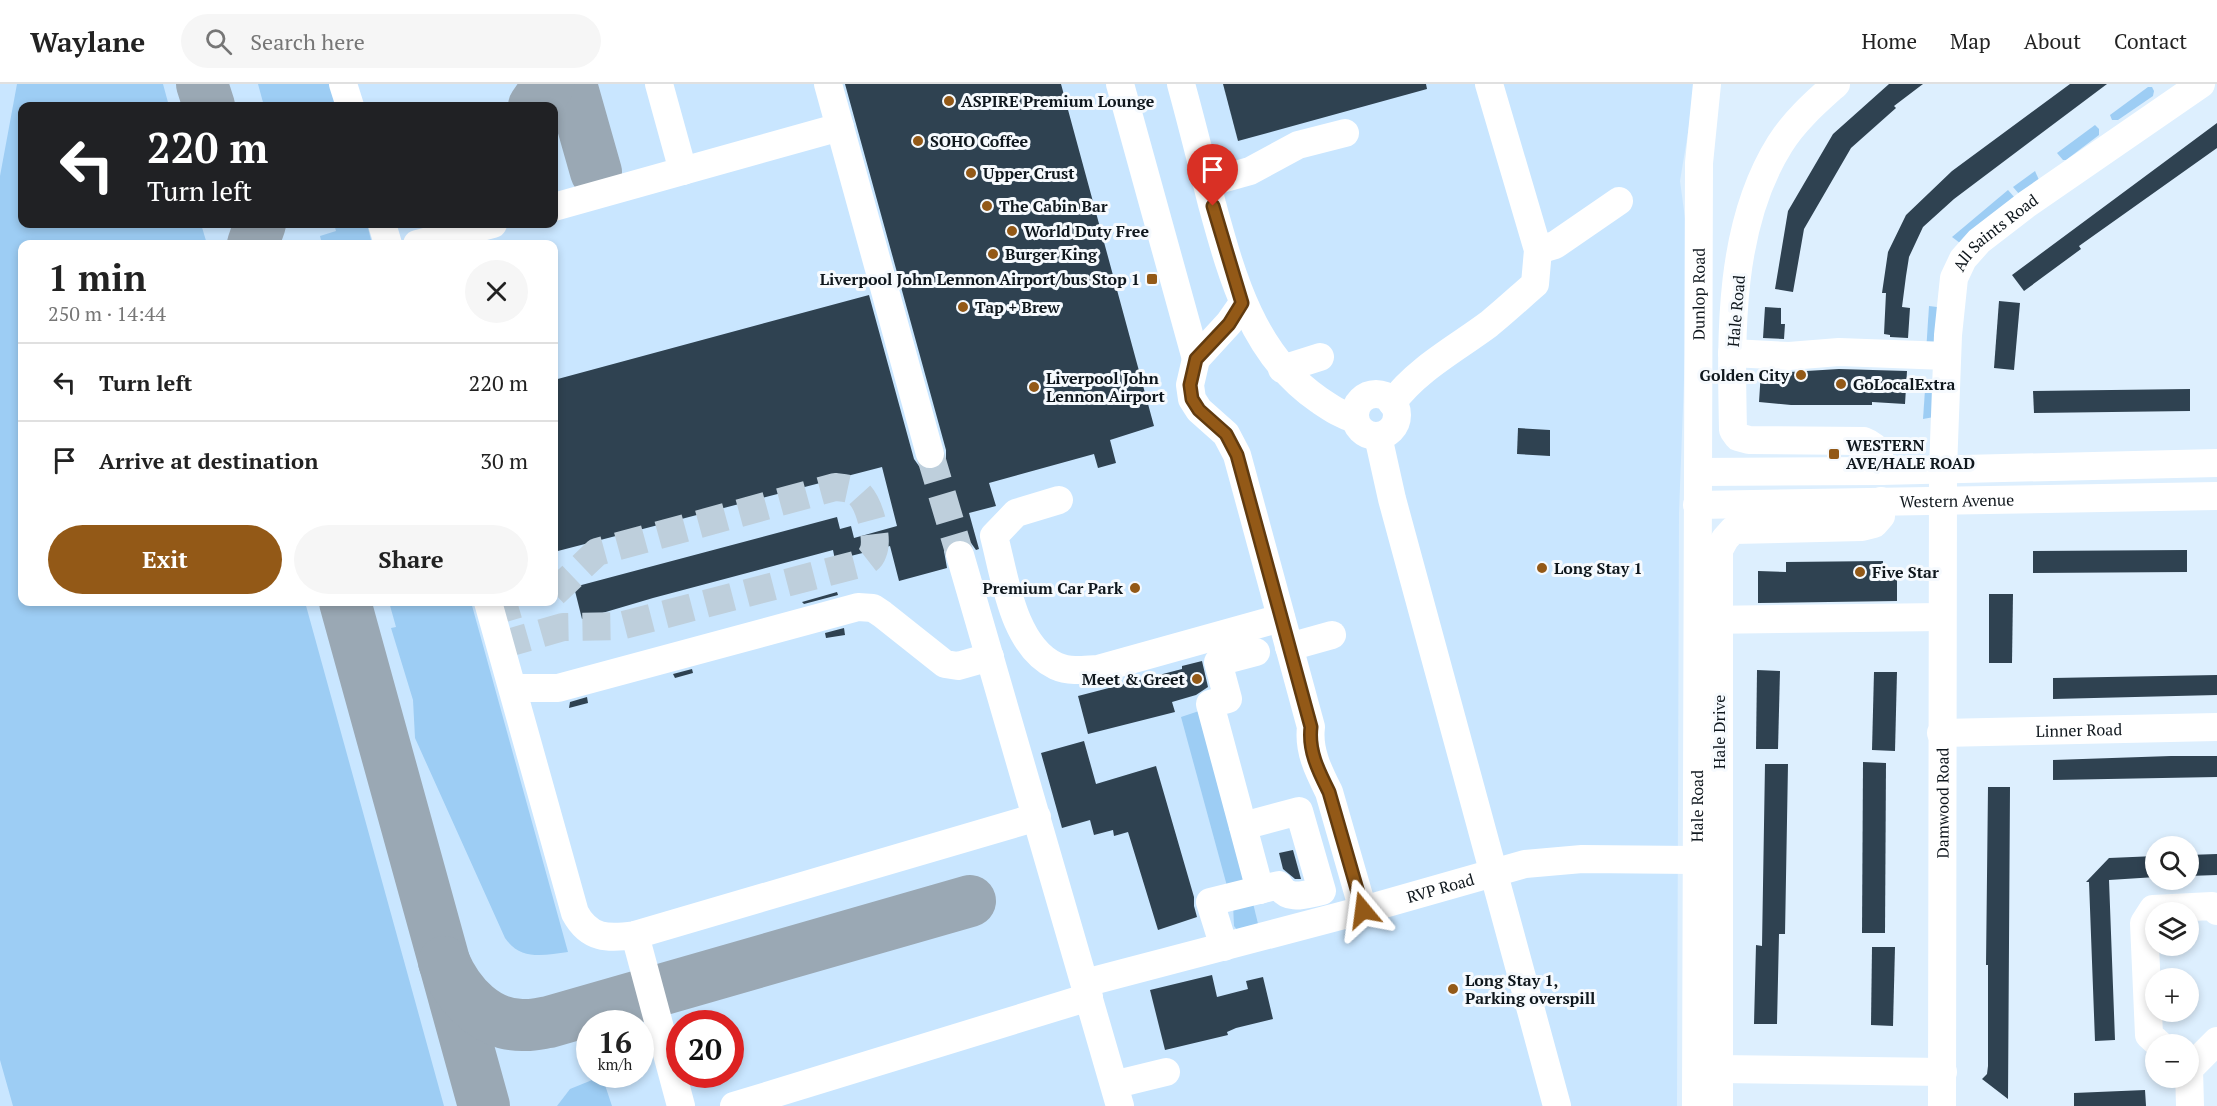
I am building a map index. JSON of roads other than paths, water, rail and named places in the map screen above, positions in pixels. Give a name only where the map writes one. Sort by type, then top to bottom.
[{"type":"street","points":[[343,84],[349,102]]},
{"type":"street","points":[[659,84],[683,171]]},
{"type":"street","points":[[828,84],[930,454]]},
{"type":"street","points":[[1120,84],[1196,359],[1190,385],[1192,399],[1199,410],[1226,434],[1237,455],[1311,727],[1320,737],[1330,772],[1329,792],[1363,910]]},
{"type":"street","points":[[1181,84],[1225,250],[1242,303],[1282,369],[1301,388],[1343,416],[1355,418]]},
{"type":"street","points":[[1392,403],[1401,391],[1449,352],[1490,323],[1535,284],[1538,250],[1489,84]]},
{"type":"street","name":"Dunlop Road","points":[[1697,505],[1699,163],[1707,84]]},
{"type":"street","name":"Hale Road","points":[[1836,84],[1809,107],[1780,144],[1758,190],[1744,231],[1736,292],[1732,353],[1733,430],[1738,437],[1749,440],[1864,441],[1873,444],[1880,453],[1881,471]]},
{"type":"street","name":"All Saints Road","points":[[1943,501],[1947,356],[1954,278],[1963,258],[1978,241],[2027,204],[2200,84]]},
{"type":"street","points":[[558,206],[840,127]]},
{"type":"street","points":[[1207,183],[1250,171],[1298,145],[1345,133]]},
{"type":"street","points":[[1538,250],[1555,245],[1619,201]]},
{"type":"street","points":[[432,240],[477,228]]},
{"type":"street","points":[[1699,228],[1744,231]]},
{"type":"street","points":[[1196,359],[1229,324],[1242,303]]},
{"type":"street","points":[[1732,353],[1789,356],[1839,352],[1947,356]]},
{"type":"street","points":[[1282,369],[1320,357]]},
{"type":"street","points":[[1369,395],[1382,395],[1396,409],[1395,423],[1391,429],[1378,436],[1364,433],[1355,418],[1355,409],[1369,395]]},
{"type":"street","points":[[1378,436],[1392,499],[1557,1106]]},
{"type":"street","name":"Western Avenue","points":[[1698,472],[1881,471],[2217,463]]},
{"type":"street","name":"Western Avenue","points":[[1697,505],[2217,496]]},
{"type":"street","points":[[1059,500],[1016,513],[994,536],[1018,623],[1035,650],[1058,667],[1074,670],[1098,669],[1281,618]]},
{"type":"street","name":"Hale Drive","points":[[1719,1106],[1708,620],[1719,550],[1733,530],[1862,527],[1874,524],[1881,516],[1881,501]]},
{"type":"street","name":"Damwood Road","points":[[1942,1106],[1943,501]]},
{"type":"street","name":"Hale Road","points":[[1696,1106],[1695,860],[1708,620],[1697,505]]},
{"type":"street","points":[[960,555],[1037,818],[1090,986],[1121,1097],[1166,1072]]},
{"type":"street","points":[[489,606],[575,913],[582,925],[590,932],[616,938],[635,934],[1037,818]]},
{"type":"street","points":[[513,688],[558,688],[858,607],[873,608],[945,664],[958,666],[990,657]]},
{"type":"street","points":[[1708,620],[1942,617]]},
{"type":"street","points":[[1289,647],[1332,635]]},
{"type":"street","points":[[1256,652],[1218,662],[1227,699],[1210,704],[1260,890]]},
{"type":"street","name":"Linner Road","points":[[1941,733],[2217,727]]},
{"type":"street","points":[[1224,947],[1210,902],[1279,885],[1282,891],[1294,897],[1322,891],[1299,811],[1243,826]]},
{"type":"street","name":"RVP Road","points":[[734,1106],[1090,986],[1525,864],[1582,859],[1695,860]]},
{"type":"street","points":[[2149,1034],[2144,923],[2153,909],[2212,906],[2217,911]]},
{"type":"street","points":[[635,934],[681,1106]]},
{"type":"street","points":[[2199,1059],[2217,1041]]},
{"type":"street","points":[[1718,1069],[1943,1072]]},
{"type":"street","points":[[2190,1088],[2190,1106]]},
{"type":"tunnel","points":[[930,454],[960,555]]},
{"type":"tunnel","points":[[501,645],[563,627],[620,626],[861,563],[872,555],[875,546],[874,530],[866,504],[858,493],[850,489],[835,487],[597,552],[558,589]]},
{"type":"tunnel","points":[[491,612],[511,606]]},
{"type":"place","name":"ASPIRE Premium Lounge","points":[[949,101]]},
{"type":"place","name":"SOHO Coffee","points":[[918,141]]},
{"type":"place","name":"Upper Crust","points":[[971,173]]},
{"type":"place","name":"The Cabin Bar","points":[[987,206]]},
{"type":"place","name":"World Duty Free","points":[[1012,231]]},
{"type":"place","name":"Burger King","points":[[993,254]]},
{"type":"place","name":"Liverpool John Lennon Airport/bus Stop 1","points":[[1152,279]]},
{"type":"place","name":"Tap + Brew","points":[[963,307]]},
{"type":"place","name":"Golden City","points":[[1801,375]]},
{"type":"place","name":"GoLocalExtra","points":[[1841,384]]},
{"type":"place","name":"Liverpool John Lennon Airport","points":[[1034,387]]},
{"type":"place","name":"WESTERN AVE/HALE ROAD","points":[[1834,454]]},
{"type":"place","name":"Long Stay 1","points":[[1542,568]]},
{"type":"place","name":"Five Star","points":[[1860,572]]},
{"type":"place","name":"Premium Car Park","points":[[1135,588]]},
{"type":"place","name":"Meet & Greet","points":[[1197,679]]},
{"type":"place","name":"Long Stay 1, Parking overspill","points":[[1453,989]]}]
